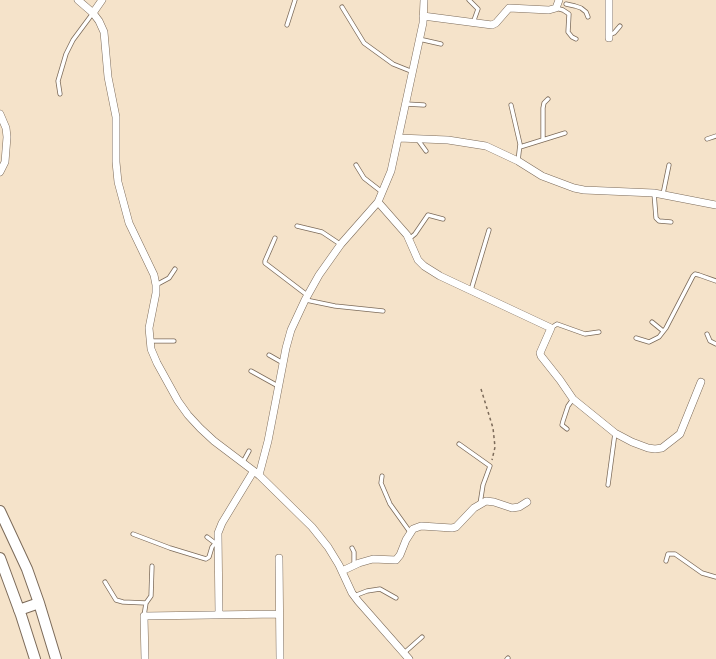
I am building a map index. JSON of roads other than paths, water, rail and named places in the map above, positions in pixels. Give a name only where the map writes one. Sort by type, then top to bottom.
[{"type":"main road","points":[[0,511],[27,569],[56,659]]},
{"type":"main road","points":[[0,558],[20,610],[35,659]]},
{"type":"main road","points":[[20,610],[39,603]]},
{"type":"street","points":[[78,0],[93,13],[104,32],[108,78],[116,117],[116,162],[121,197],[129,223],[154,275],[156,285],[149,328],[151,349],[157,363],[178,401],[188,415],[214,441],[256,473],[312,526],[328,547],[354,596],[406,656]]},
{"type":"street","points":[[93,13],[102,0]]},
{"type":"street","points":[[219,615],[216,542],[218,533],[222,523],[256,473],[268,441],[278,386],[291,330],[306,297],[319,275],[341,244],[378,202],[391,171],[419,39],[424,0]]},
{"type":"street","points":[[609,0],[609,37]]},
{"type":"street","points":[[423,16],[494,24],[511,7],[549,10],[560,4]]},
{"type":"street","points":[[0,114],[6,128],[7,137],[5,162],[0,172]]},
{"type":"street","points":[[399,138],[418,140],[448,140],[478,144],[494,149],[518,161],[542,176],[574,188],[593,191],[663,194],[716,205]]},
{"type":"street","points":[[378,202],[409,239],[418,260],[424,266],[436,274],[470,291],[550,328],[540,353],[541,356],[573,399],[615,433],[648,448],[662,448],[680,434],[701,382]]},
{"type":"street","points":[[342,571],[354,565],[373,559],[396,560],[400,555],[410,532],[416,527],[456,527],[474,508],[489,501],[512,508],[519,507],[528,502]]},
{"type":"street","points":[[279,558],[280,659]]},
{"type":"street","points":[[145,659],[144,616],[279,614]]},
{"type":"lane","points":[[287,25],[295,0]]},
{"type":"lane","points":[[469,0],[478,9],[473,22]]},
{"type":"lane","points":[[560,4],[581,8],[586,12],[588,17]]},
{"type":"lane","points":[[560,4],[563,10],[569,14],[568,32],[576,39]]},
{"type":"lane","points":[[342,7],[364,43],[393,64],[412,72]]},
{"type":"lane","points":[[60,94],[58,81],[66,54],[73,40],[93,13]]},
{"type":"lane","points":[[609,37],[620,26]]},
{"type":"lane","points":[[419,39],[441,44]]},
{"type":"lane","points":[[543,140],[544,106],[548,99]]},
{"type":"lane","points":[[406,104],[424,105]]},
{"type":"lane","points":[[511,105],[520,147],[518,161]]},
{"type":"lane","points":[[520,147],[565,133]]},
{"type":"lane","points":[[707,139],[716,136]]},
{"type":"lane","points":[[418,140],[426,151]]},
{"type":"lane","points":[[663,194],[669,164]]},
{"type":"lane","points":[[356,165],[364,178],[382,192]]},
{"type":"lane","points":[[654,193],[656,218],[659,221],[671,222]]},
{"type":"lane","points":[[409,239],[415,234],[428,215],[443,219]]},
{"type":"lane","points":[[297,226],[322,232],[341,244]]},
{"type":"lane","points":[[470,291],[489,230]]},
{"type":"lane","points":[[275,238],[265,263],[306,297],[335,306],[383,311]]},
{"type":"lane","points":[[156,285],[169,278],[176,270]]},
{"type":"lane","points":[[636,338],[649,342],[659,337],[695,274],[716,281]]},
{"type":"lane","points":[[652,322],[663,331]]},
{"type":"lane","points":[[550,328],[557,324],[586,334],[599,332]]},
{"type":"lane","points":[[707,334],[710,341],[716,344]]},
{"type":"lane","points":[[150,341],[174,341]]},
{"type":"lane","points":[[269,355],[283,363]]},
{"type":"lane","points":[[251,371],[278,386]]},
{"type":"lane","points":[[567,429],[562,425],[568,406],[573,399]]},
{"type":"lane","points":[[608,485],[615,433]]},
{"type":"lane","points":[[460,444],[490,466],[483,485],[480,504]]},
{"type":"lane","points":[[242,462],[249,450]]},
{"type":"lane","points":[[382,476],[381,483],[390,504],[410,532]]},
{"type":"lane","points":[[133,534],[170,548],[206,559],[209,557],[216,542],[207,537]]},
{"type":"lane","points":[[352,548],[354,552],[354,565]]},
{"type":"lane","points":[[666,561],[668,554],[675,554],[702,574],[716,577]]},
{"type":"lane","points":[[144,616],[146,603],[151,596],[152,566]]},
{"type":"lane","points":[[104,582],[116,600],[123,602],[146,603]]},
{"type":"lane","points":[[354,596],[367,591],[380,589],[396,598]]},
{"type":"lane","points":[[406,656],[422,637]]}]
